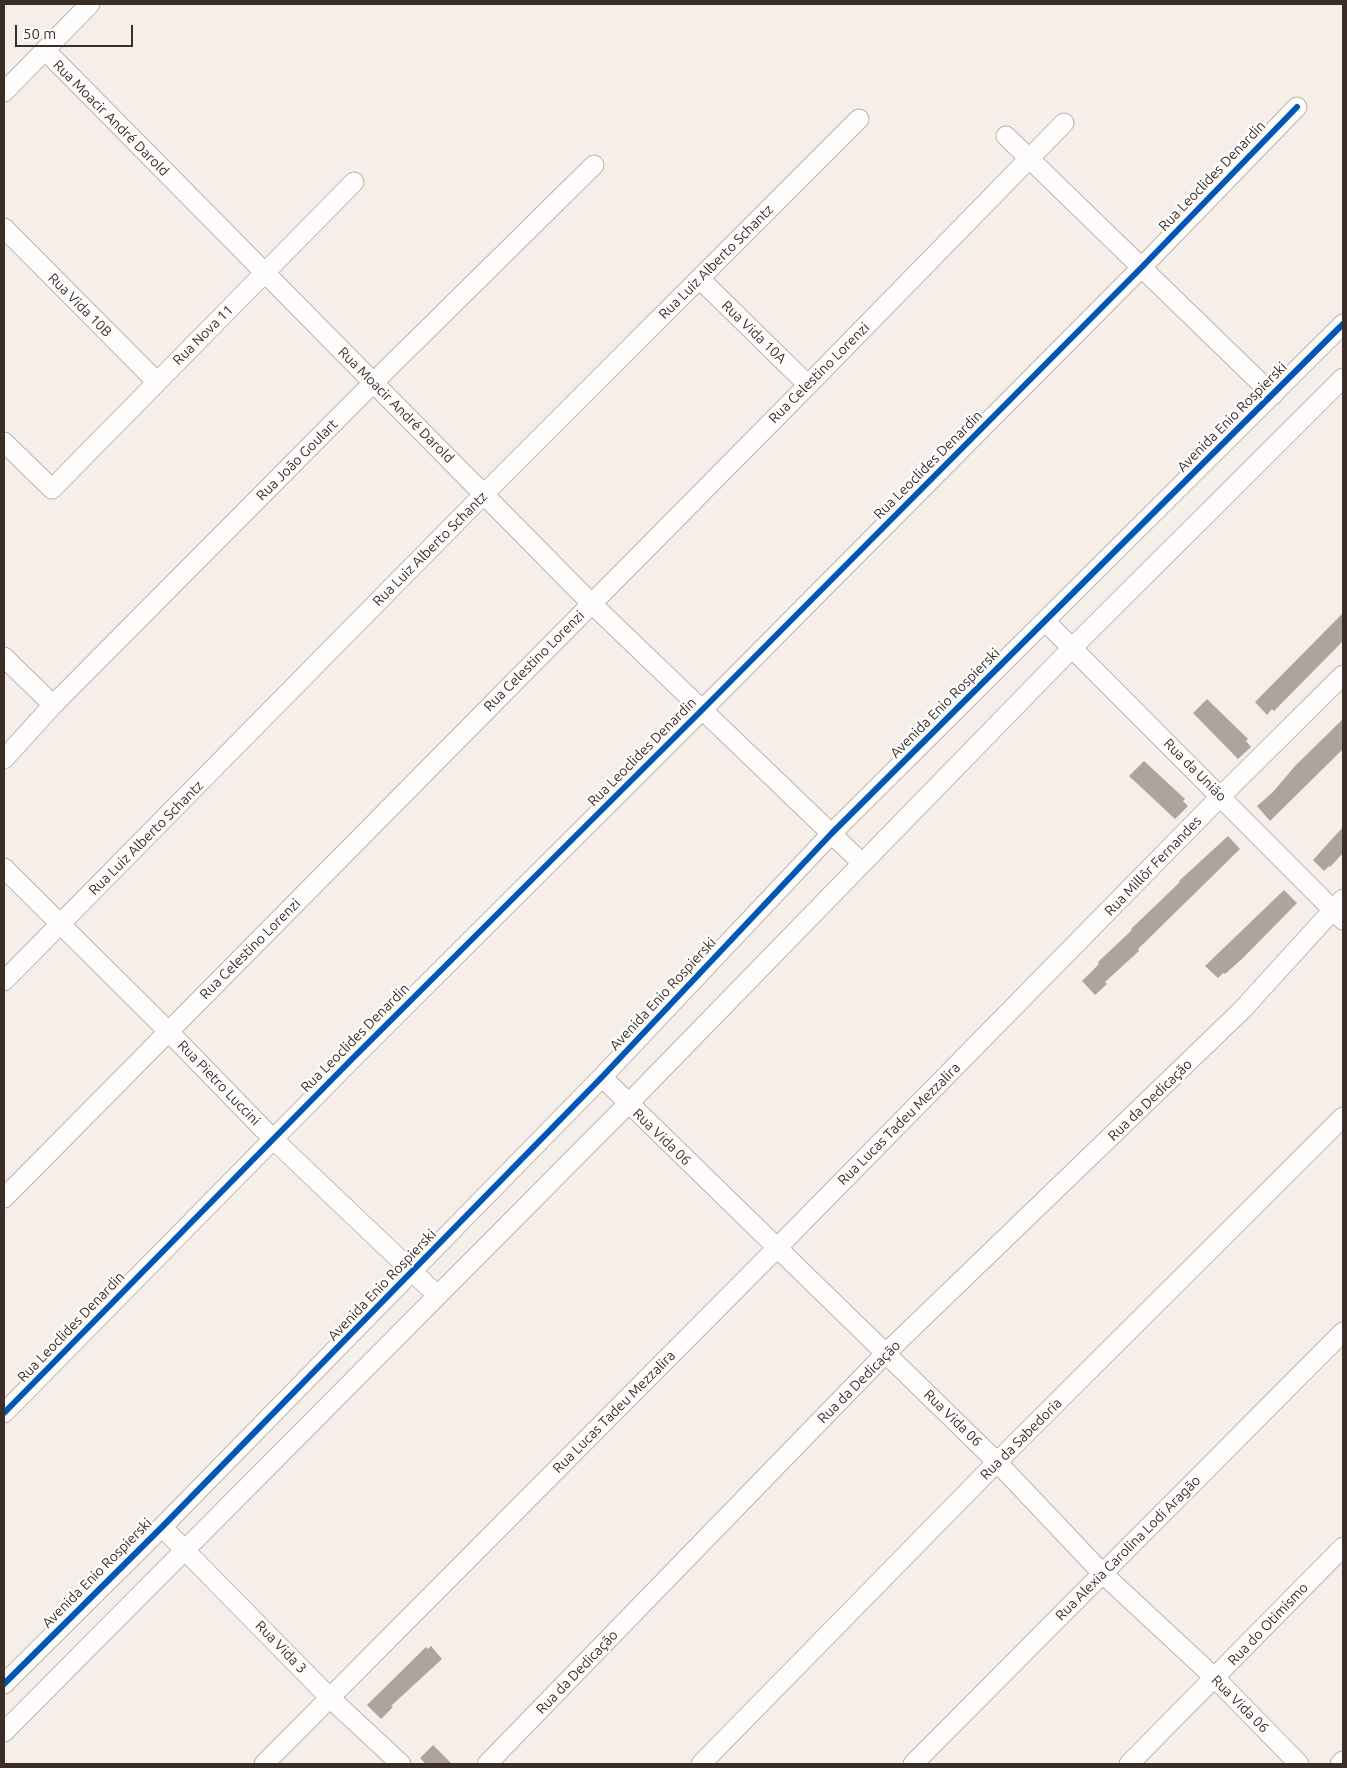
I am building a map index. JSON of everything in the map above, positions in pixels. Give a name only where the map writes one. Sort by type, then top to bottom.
[{"type":"street","points":[[4,92],[90,4]]},
{"type":"street","name":"Rua Moacir André Darold","points":[[45,50],[591,603],[862,863]]},
{"type":"street","name":"Rua Leoclides Denardin","points":[[4,1413],[358,1053],[702,711],[1142,267],[1297,107]]},
{"type":"street","name":"Rua Luiz Alberto Schantz","points":[[4,982],[484,494],[859,119]]},
{"type":"street","name":"Rua Celestino Lorenzi","points":[[4,1198],[808,385],[1064,123]]},
{"type":"street","points":[[1006,136],[1273,395]]},
{"type":"street","name":"Rua João Goulart","points":[[4,759],[53,706],[374,382],[594,165]]},
{"type":"street","name":"Rua Nova 11","points":[[4,442],[52,489],[354,182]]},
{"type":"street","name":"Rua Vida 10B","points":[[4,228],[157,382]]},
{"type":"street","name":"Rua Vida 10A","points":[[700,279],[808,385]]},
{"type":"street","name":"Avenida Enio Rospierski","points":[[4,1684],[162,1526],[602,1077],[832,834],[1343,324]]},
{"type":"street","points":[[4,1732],[628,1104],[1072,648],[1343,378]]},
{"type":"street","name":"Rua da União","points":[[1045,621],[1221,796],[1340,909]]},
{"type":"street","points":[[4,657],[53,706]]},
{"type":"street","name":"Rua Millôr Fernandes","points":[[964,1059],[1221,796],[1343,675]]},
{"type":"street","name":"Rua Pietro Luccini","points":[[4,868],[169,1032],[273,1139],[437,1295]]},
{"type":"street","name":"Rua da Dedicação","points":[[487,1764],[886,1353],[1242,1010],[1340,909]]},
{"type":"street","name":"Rua Lucas Tadeu Mezzalira","points":[[264,1764],[964,1059]]},
{"type":"street","name":"Rua Vida 06","points":[[602,1077],[998,1462],[1102,1573],[1215,1678],[1299,1764]]},
{"type":"street","name":"Rua da Sabedoria","points":[[701,1764],[998,1462],[1343,1117]]},
{"type":"street","name":"Rua Alexia Carolina Lodi Aragão","points":[[913,1764],[1343,1332]]},
{"type":"street","name":"Rua Vida 3","points":[[162,1526],[330,1698],[401,1764]]},
{"type":"street","name":"Rua do Otimismo","points":[[1129,1764],[1343,1547]]},
{"type":"street","points":[[1340,1764],[1343,1761]]},
{"type":"building","points":[[1343,613],[1343,641],[1274,711],[1272,709],[1267,715],[1255,702]]},
{"type":"building","points":[[1207,699],[1248,739],[1246,741],[1251,747],[1238,759],[1193,713]]},
{"type":"building","points":[[1343,719],[1343,749],[1270,821],[1257,806],[1273,792],[1295,766]]},
{"type":"building","points":[[1144,761],[1185,799],[1183,801],[1188,806],[1175,819],[1129,776]]},
{"type":"building","points":[[1343,827],[1343,853],[1324,871],[1313,860]]},
{"type":"building","points":[[1228,836],[1240,849],[1138,949],[1139,951],[1105,982],[1107,984],[1095,995],[1082,981],[1099,964],[1098,962],[1179,881]]},
{"type":"building","points":[[1284,890],[1297,903],[1243,958],[1218,978],[1205,966]]},
{"type":"building","points":[[431,1646],[442,1659],[391,1706],[393,1707],[381,1719],[367,1705],[426,1647],[428,1649]]},
{"type":"building","points":[[433,1745],[452,1764],[426,1764],[420,1758]]},
{"type":"cycle path","points":[[4,1413],[351,1060],[1142,267],[1297,107]]},
{"type":"cycle path","points":[[4,1684],[162,1527],[602,1077],[832,833],[1343,324]]}]
